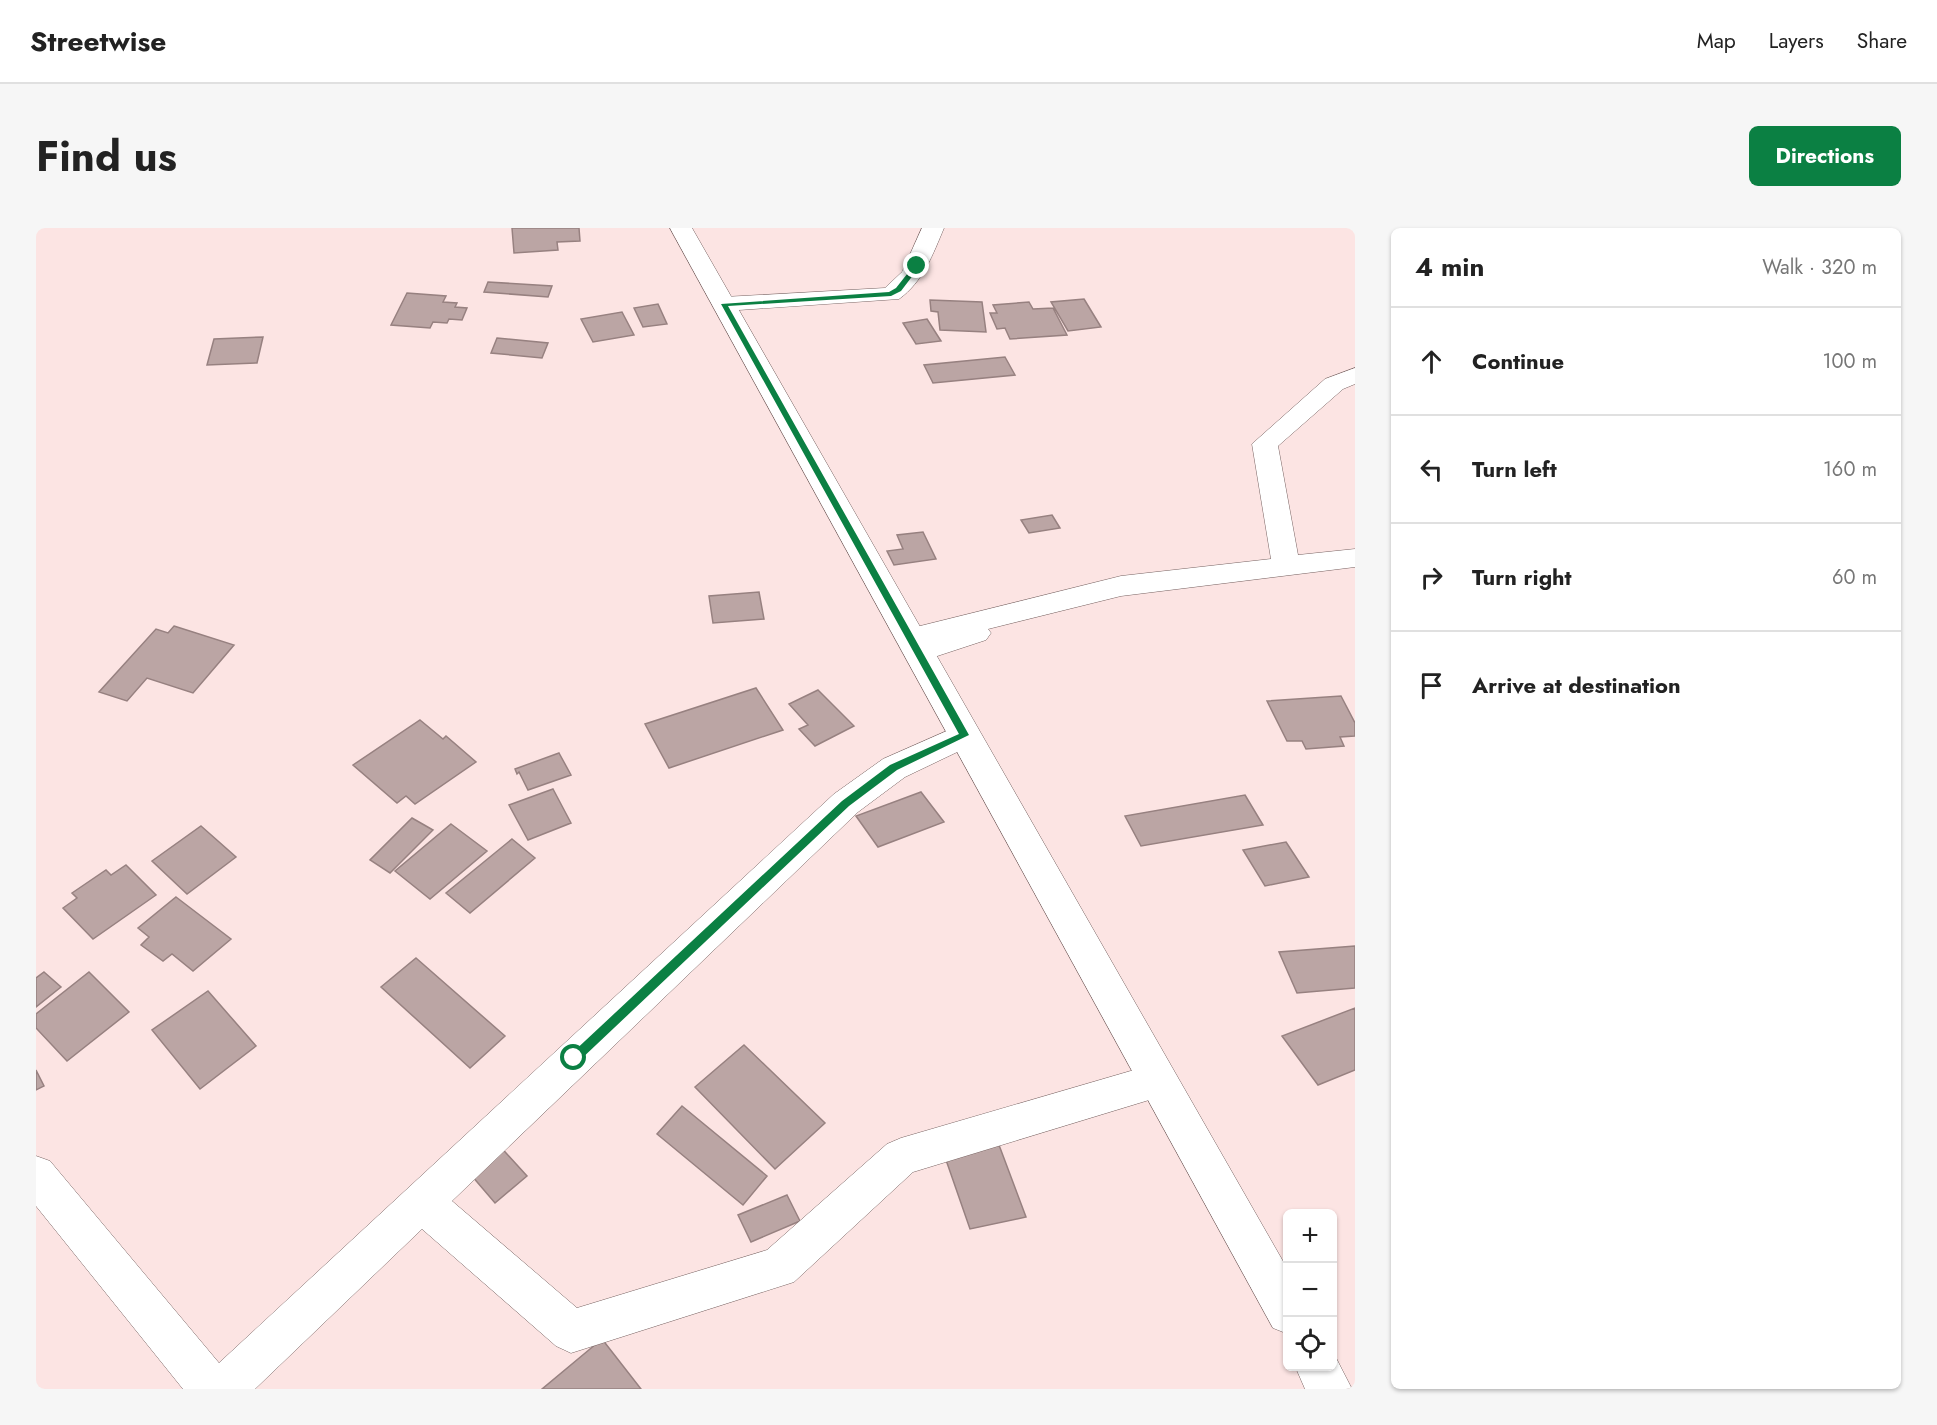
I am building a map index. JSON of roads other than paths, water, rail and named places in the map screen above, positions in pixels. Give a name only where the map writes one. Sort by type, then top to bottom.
[{"type":"street","points":[[681,228],[1283,1306]]},
{"type":"street","points":[[724,304],[891,294],[899,290],[917,266],[933,228]]},
{"type":"street","points":[[1286,566],[1265,444],[1334,384],[1355,375]]},
{"type":"street","points":[[910,638],[1121,586],[1355,558]]},
{"type":"street","points":[[910,638],[920,651],[976,633]]},
{"type":"street","points":[[223,1389],[846,803],[894,768],[964,735]]},
{"type":"street","points":[[422,1202],[571,1331],[779,1267],[901,1157],[1158,1082]]},
{"type":"street","points":[[36,1175],[212,1389]]},
{"type":"street","points":[[1320,1371],[1330,1389]]}]
